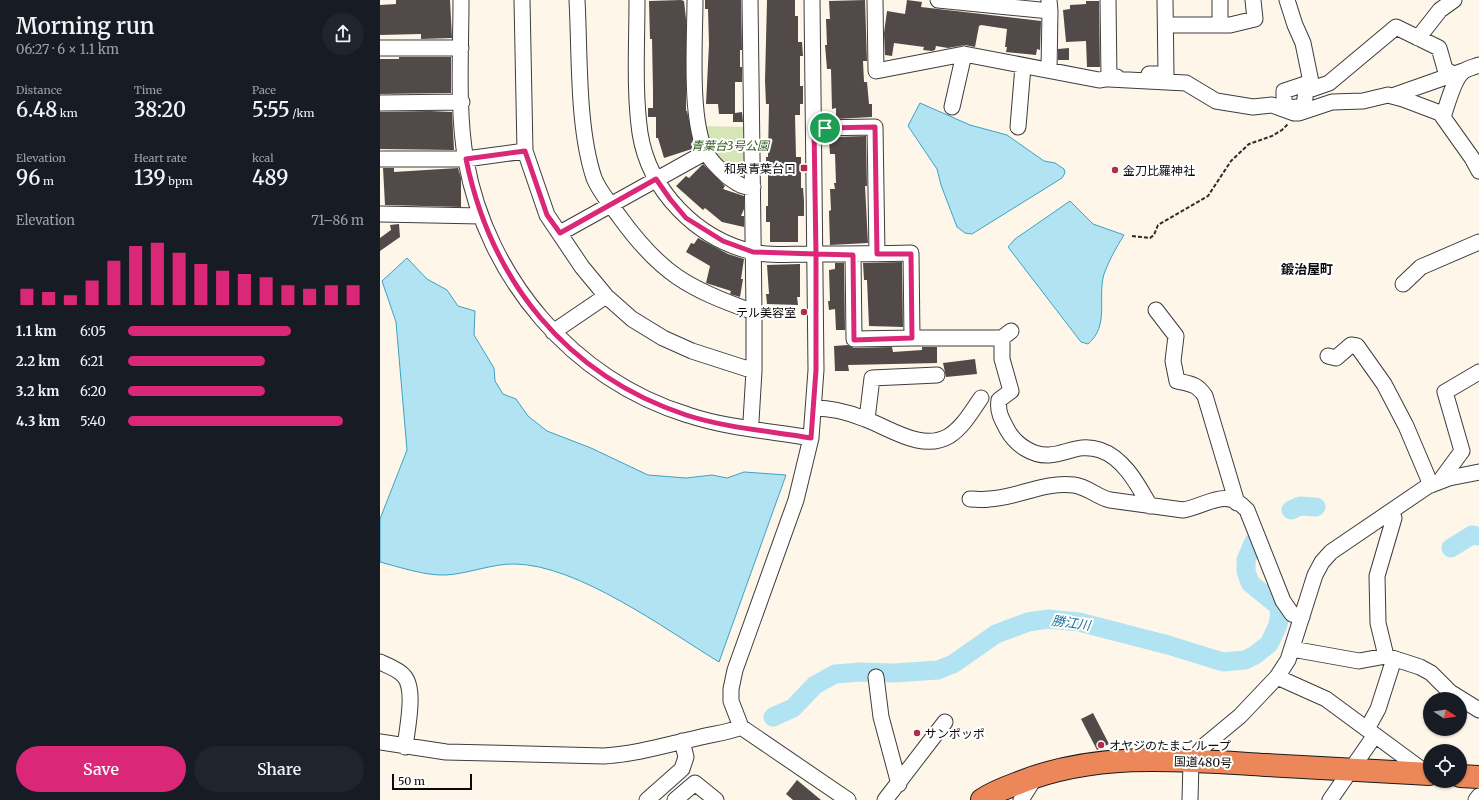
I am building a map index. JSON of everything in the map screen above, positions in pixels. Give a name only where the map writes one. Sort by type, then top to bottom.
[{"type":"highway","name":"国道480号","points":[[982,800],[1036,776],[1060,769],[1093,763],[1148,760],[1423,774]]},
{"type":"highway","points":[[1467,776],[1479,777]]},
{"type":"street","points":[[461,0],[462,102],[466,159],[480,216],[507,272],[525,298],[553,332],[592,366],[612,380],[637,394],[687,415],[749,428],[811,438]]},
{"type":"street","points":[[522,0],[525,151],[547,215],[582,266],[606,296],[632,319],[663,338],[692,351],[754,371]]},
{"type":"street","points":[[577,0],[581,85],[586,144],[595,179],[611,205],[639,244],[668,272],[691,287],[724,302],[754,312]]},
{"type":"street","points":[[637,0],[638,112],[640,135],[646,157],[656,179],[670,199],[686,218],[723,241],[753,252],[853,255],[911,254],[912,338]]},
{"type":"street","points":[[695,0],[696,103],[698,124],[706,152],[722,172],[744,188],[753,187]]},
{"type":"street","points":[[749,428],[754,371],[750,0]]},
{"type":"street","points":[[812,0],[816,254],[816,370],[811,438],[796,500],[735,670],[731,689],[731,701],[741,727],[848,800]]},
{"type":"street","points":[[875,0],[876,72],[964,54],[1099,80],[1109,79],[1186,83],[1216,101],[1253,107],[1272,105],[1294,113],[1332,102],[1363,101],[1388,95],[1440,113],[1472,158],[1479,171]]},
{"type":"street","points":[[938,0],[1050,5],[1049,70]]},
{"type":"street","points":[[1108,0],[1109,79]]},
{"type":"street","points":[[1109,79],[1132,73],[1166,74],[1165,0]]},
{"type":"street","points":[[1220,0],[1220,25]]},
{"type":"street","points":[[1166,25],[1230,25],[1255,19],[1253,0]]},
{"type":"street","points":[[1287,0],[1295,25],[1303,43],[1311,82],[1284,91],[1284,104],[1292,108],[1303,110]]},
{"type":"street","points":[[1418,38],[1440,10],[1454,0]]},
{"type":"street","points":[[1303,110],[1306,91],[1329,83],[1396,28],[1439,48],[1445,69],[1458,73]]},
{"type":"street","points":[[380,48],[461,48]]},
{"type":"street","points":[[952,107],[964,54]]},
{"type":"street","points":[[1392,96],[1479,65]]},
{"type":"street","points":[[1018,127],[1023,66]]},
{"type":"street","points":[[1443,118],[1458,73]]},
{"type":"street","points":[[380,103],[462,102]]},
{"type":"street","points":[[814,128],[875,127],[877,254]]},
{"type":"street","points":[[380,159],[466,159],[525,151]]},
{"type":"street","points":[[560,233],[706,152]]},
{"type":"street","points":[[380,214],[480,216]]},
{"type":"street","points":[[1403,284],[1421,268],[1479,242]]},
{"type":"street","points":[[853,255],[854,340],[1007,334],[1002,359],[1011,391],[999,400],[998,410],[1011,436],[1027,450],[1037,453],[1049,455],[1072,448],[1085,448],[1099,450],[1112,455],[1136,482],[1150,506]]},
{"type":"street","points":[[553,332],[606,296]]},
{"type":"street","points":[[1156,310],[1176,336],[1173,361],[1177,382],[1192,384],[1199,388],[1204,396],[1237,503]]},
{"type":"street","points":[[1328,356],[1336,358],[1351,345],[1357,346],[1387,391],[1436,483]]},
{"type":"street","points":[[1190,800],[1191,762],[1205,745],[1240,716],[1276,677],[1288,660],[1315,575],[1322,562],[1331,552],[1436,483],[1462,451],[1445,392],[1479,372]]},
{"type":"street","points":[[866,419],[872,378],[937,375]]},
{"type":"street","points":[[814,408],[834,408],[866,419],[891,431],[916,439],[934,441],[949,436],[962,424],[981,398]]},
{"type":"street","points":[[1436,483],[1479,472]]},
{"type":"street","points":[[970,499],[989,499],[1054,486],[1072,485],[1085,487],[1102,498],[1183,510],[1191,509],[1218,498],[1227,498],[1247,510],[1283,601],[1292,614],[1302,617]]},
{"type":"street","points":[[1330,800],[1350,770],[1371,732],[1378,710],[1390,658],[1378,623],[1377,576],[1394,518],[1391,512]]},
{"type":"street","points":[[1292,649],[1359,661],[1390,658],[1420,667],[1431,673],[1450,692],[1479,710]]},
{"type":"street","points":[[380,662],[404,675],[409,682],[410,694],[404,747]]},
{"type":"street","points":[[876,677],[881,717],[898,784]]},
{"type":"street","points":[[1276,677],[1326,699],[1423,770]]},
{"type":"street","points":[[885,800],[945,722]]},
{"type":"street","points":[[380,742],[404,747],[446,752],[604,756],[625,754],[725,733],[741,727]]},
{"type":"street","points":[[647,800],[682,769],[686,757],[682,741]]},
{"type":"street","points":[[1021,800],[1036,776]]},
{"type":"street","points":[[674,800],[695,783],[716,800]]},
{"type":"street","points":[[1476,800],[1479,796]]},
{"type":"path","points":[[1132,236],[1150,238],[1154,235],[1158,225],[1162,222],[1208,196],[1231,161],[1249,144],[1282,130],[1303,110]]},
{"type":"green space","name":"青葉台3号公園","points":[[703,126],[747,127],[748,177],[740,179],[727,168],[717,156],[709,142]]},
{"type":"water","points":[[920,103],[970,125],[1007,135],[1044,161],[1055,163],[1064,169],[1065,173],[1062,178],[972,234],[965,233],[957,227],[941,185],[937,169],[908,126]]},
{"type":"water","points":[[1070,201],[1093,224],[1124,235],[1104,274],[1102,283],[1102,311],[1099,329],[1095,337],[1088,344],[1081,342],[1008,247],[1015,239]]},
{"type":"water","points":[[407,258],[427,279],[447,290],[458,306],[475,311],[474,335],[494,368],[495,381],[503,394],[516,399],[528,416],[547,431],[591,448],[648,475],[686,478],[712,475],[727,478],[744,472],[786,475],[719,662],[620,601],[566,575],[540,567],[507,564],[463,573],[438,575],[413,571],[380,562],[380,519],[407,450],[396,322],[382,281]]},
{"type":"building","points":[[396,0],[450,0],[452,38],[421,39],[421,34],[380,35],[380,5],[396,4]]},
{"type":"building","points":[[705,0],[741,0],[742,50],[740,50],[740,67],[742,67],[742,82],[735,82],[735,113],[742,112],[743,122],[733,122],[733,114],[719,114],[718,104],[706,104],[709,44],[708,9],[705,9]]},
{"type":"building","points":[[767,0],[795,0],[795,16],[798,16],[798,42],[802,42],[803,56],[800,56],[800,86],[803,86],[803,104],[800,104],[800,115],[795,115],[796,157],[801,157],[801,188],[803,188],[804,201],[804,216],[798,216],[798,242],[770,242],[770,222],[766,222],[766,206],[768,206],[768,167],[766,167],[766,157],[768,157],[769,104],[766,104],[765,81]]},
{"type":"building","points":[[865,0],[867,61],[863,61],[864,82],[867,82],[869,104],[872,104],[872,117],[836,119],[836,108],[832,109],[831,69],[827,69],[825,45],[827,45],[826,19],[830,19],[829,1]]},
{"type":"building","points":[[907,0],[922,2],[921,7],[1041,21],[1040,50],[1037,49],[1036,55],[1006,52],[1007,47],[1005,47],[1007,29],[981,25],[979,26],[975,47],[965,45],[948,48],[936,46],[935,50],[932,51],[923,50],[924,47],[894,43],[892,56],[885,55],[884,33],[887,11],[905,14]]},
{"type":"building","points":[[649,1],[684,1],[686,19],[686,111],[695,148],[664,158],[658,138],[656,138],[656,117],[648,117],[648,108],[653,108],[652,39],[650,39]]},
{"type":"building","points":[[1086,1],[1099,1],[1100,67],[1087,67],[1086,41],[1066,42],[1063,10],[1070,9],[1070,5],[1086,4]]},
{"type":"building","points":[[1069,48],[1069,60],[1058,60],[1058,49]]},
{"type":"building","points":[[399,57],[451,57],[451,93],[380,94],[380,59],[399,59]]},
{"type":"building","points":[[380,112],[452,112],[454,150],[380,149]]},
{"type":"building","points":[[866,136],[867,186],[865,186],[868,243],[830,245],[830,189],[835,189],[834,183],[836,183],[835,154],[830,154],[829,142],[833,141],[832,137]]},
{"type":"building","points":[[703,164],[725,186],[723,189],[744,196],[744,209],[741,216],[744,216],[744,227],[722,222],[705,208],[703,210],[676,186],[686,176],[689,178]]},
{"type":"building","points":[[383,168],[394,168],[394,172],[458,168],[461,178],[461,207],[385,205]]},
{"type":"building","points":[[399,224],[400,237],[380,251],[380,238],[391,230],[390,225]]},
{"type":"building","points":[[698,238],[728,254],[744,259],[740,297],[730,294],[731,291],[706,283],[710,266],[686,252],[691,243],[694,244]]},
{"type":"building","points":[[902,262],[903,327],[869,326],[867,280],[864,280],[863,263]]},
{"type":"building","points":[[835,263],[844,263],[845,330],[836,330],[835,309],[829,310],[829,270],[835,269]]},
{"type":"building","points":[[800,264],[800,297],[797,297],[798,305],[767,304],[766,294],[769,294],[767,265]]},
{"type":"building","points":[[848,345],[854,348],[892,347],[893,352],[922,350],[922,347],[937,347],[937,363],[848,365],[849,371],[835,371],[834,346]]},
{"type":"building","points":[[975,359],[977,374],[946,377],[943,363]]},
{"type":"building","points":[[1093,713],[1109,744],[1097,750],[1081,719]]},
{"type":"building","points":[[797,780],[821,800],[793,800],[786,794]]},
{"type":"waterway","name":"勝江川","points":[[1291,510],[1300,506],[1316,507]]},
{"type":"waterway","name":"勝江川","points":[[1451,548],[1472,535],[1479,536]]},
{"type":"waterway","name":"勝江川","points":[[773,717],[793,708],[815,685],[835,674],[861,672],[894,673],[938,670],[953,664],[996,634],[1028,622],[1048,619],[1079,622],[1168,645],[1223,662],[1245,660],[1255,655],[1269,644],[1278,625],[1280,613],[1277,605],[1250,583],[1246,571],[1246,560],[1253,543]]},
{"type":"place","name":"和泉青葉台口","points":[[804,168]]},
{"type":"place","name":"金刀比羅神社","points":[[1115,170]]},
{"type":"place","name":"テル美容室","points":[[804,312]]},
{"type":"place","name":"サンポッポ","points":[[917,733]]},
{"type":"place","name":"オヤジのたまご ループ","points":[[1101,745]]},
{"type":"district","name":"鍛治屋町","points":[[1307,269]]},
{"type":"route","points":[[825,128],[814,128],[816,254],[778,254],[753,252],[723,241],[686,218],[656,179],[560,233],[547,215],[525,151],[466,159],[480,216],[507,272],[525,298],[553,332],[592,366],[612,380],[637,394],[687,415],[710,421],[811,438],[816,370],[816,254],[853,255],[854,340],[912,338],[911,254],[877,254],[875,127],[825,128]]}]
